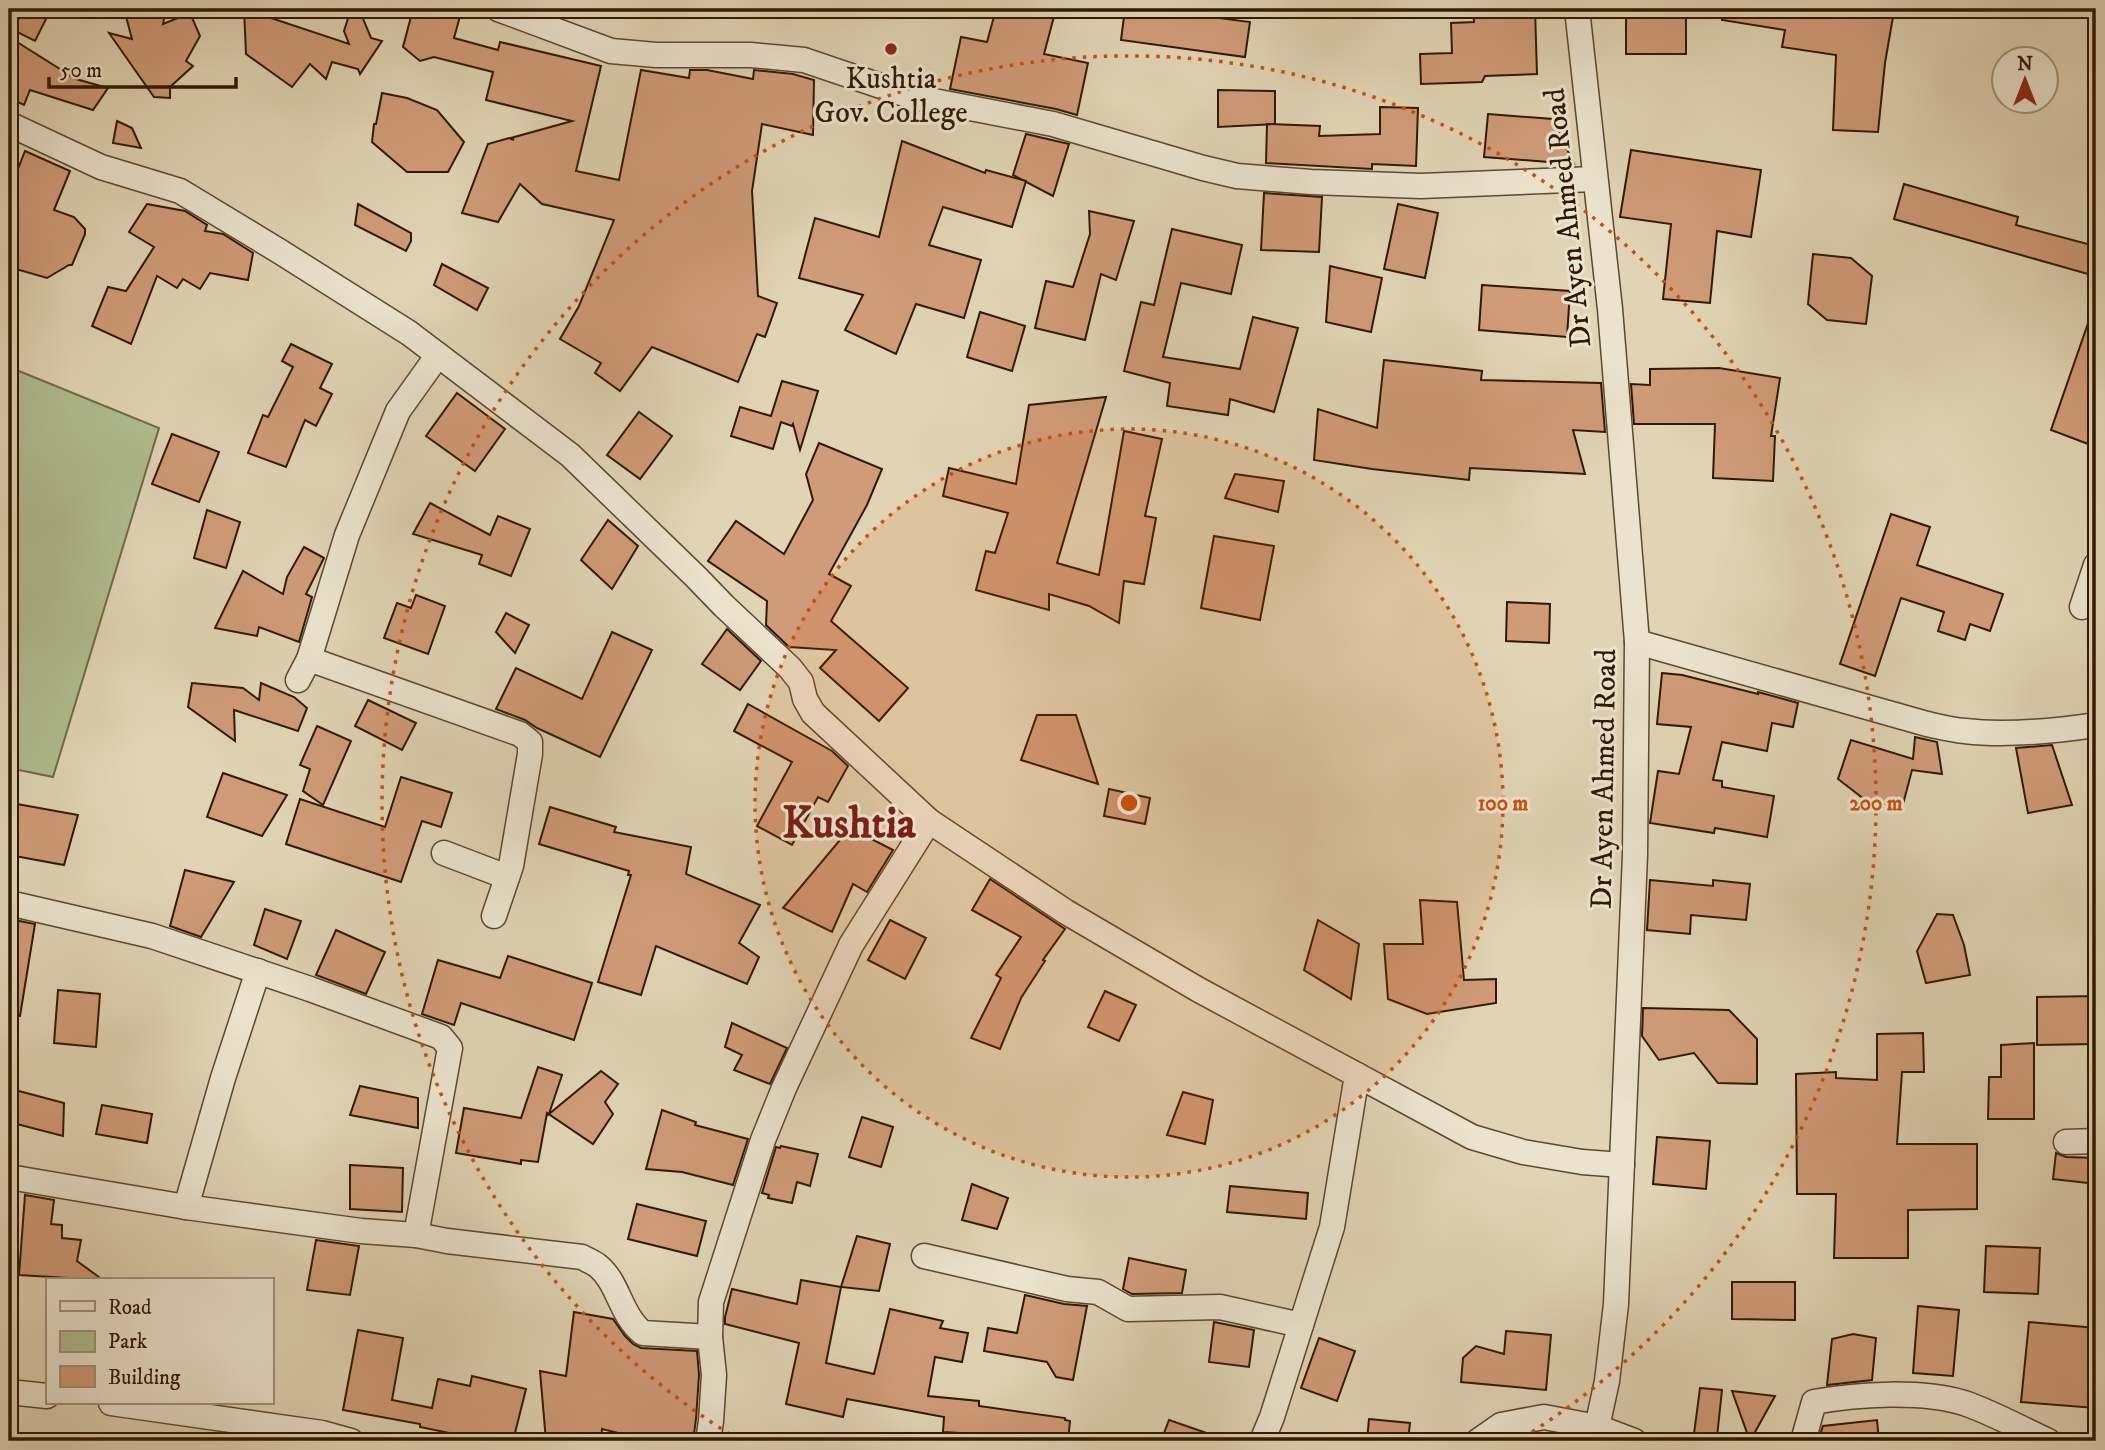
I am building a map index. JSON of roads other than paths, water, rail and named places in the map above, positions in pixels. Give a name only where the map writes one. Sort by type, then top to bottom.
[{"type":"street","points":[[498,9],[611,51],[751,55],[804,60],[913,97],[1053,124],[1237,176],[1421,186],[1595,179]]},
{"type":"street","name":"Dr Ayen Ahmed Road","points":[[1577,9],[1610,309],[1637,642],[1635,855],[1616,1304],[1607,1381],[1597,1427]]},
{"type":"street","points":[[9,124],[101,167],[180,191],[398,326],[438,355],[580,465],[790,668],[801,682],[805,699],[813,713],[929,821],[1066,912],[1199,990],[1472,1137],[1523,1152],[1582,1162],[1622,1165]]},
{"type":"street","points":[[438,355],[398,411],[347,535],[303,670],[520,734],[530,742],[511,866],[494,916]]},
{"type":"street","points":[[2081,607],[2096,565]]},
{"type":"street","points":[[1637,642],[1953,729],[2004,732],[2074,729],[2096,725]]},
{"type":"street","points":[[708,1441],[714,1375],[710,1338],[711,1302],[764,1140],[784,1088],[851,945],[929,821]]},
{"type":"street","points":[[444,853],[507,877]]},
{"type":"street","points":[[9,903],[152,936],[441,1037],[450,1048],[416,1235]]},
{"type":"street","points":[[186,1207],[223,1078],[258,971]]},
{"type":"street","points":[[1262,1441],[1332,1227],[1357,1075]]},
{"type":"street","points":[[2066,1142],[2096,1141]]},
{"type":"street","points":[[9,1177],[186,1207],[582,1257],[599,1266],[634,1326],[643,1332],[710,1338]]},
{"type":"street","points":[[924,1256],[1067,1289],[1098,1292],[1128,1308],[1220,1307],[1301,1325]]},
{"type":"street","points":[[9,1392],[46,1396]]},
{"type":"street","points":[[1803,1441],[1814,1402],[1834,1398],[1918,1394],[1964,1403],[2048,1441]]},
{"type":"street","points":[[118,1404],[322,1433],[351,1441]]},
{"type":"street","points":[[1478,1441],[1501,1425],[1544,1417],[1597,1427],[1634,1441]]},
{"type":"place","name":"Kushtia Gov. College","points":[[891,49]]},
{"type":"district","name":"Kushtia","points":[[849,822]]}]
